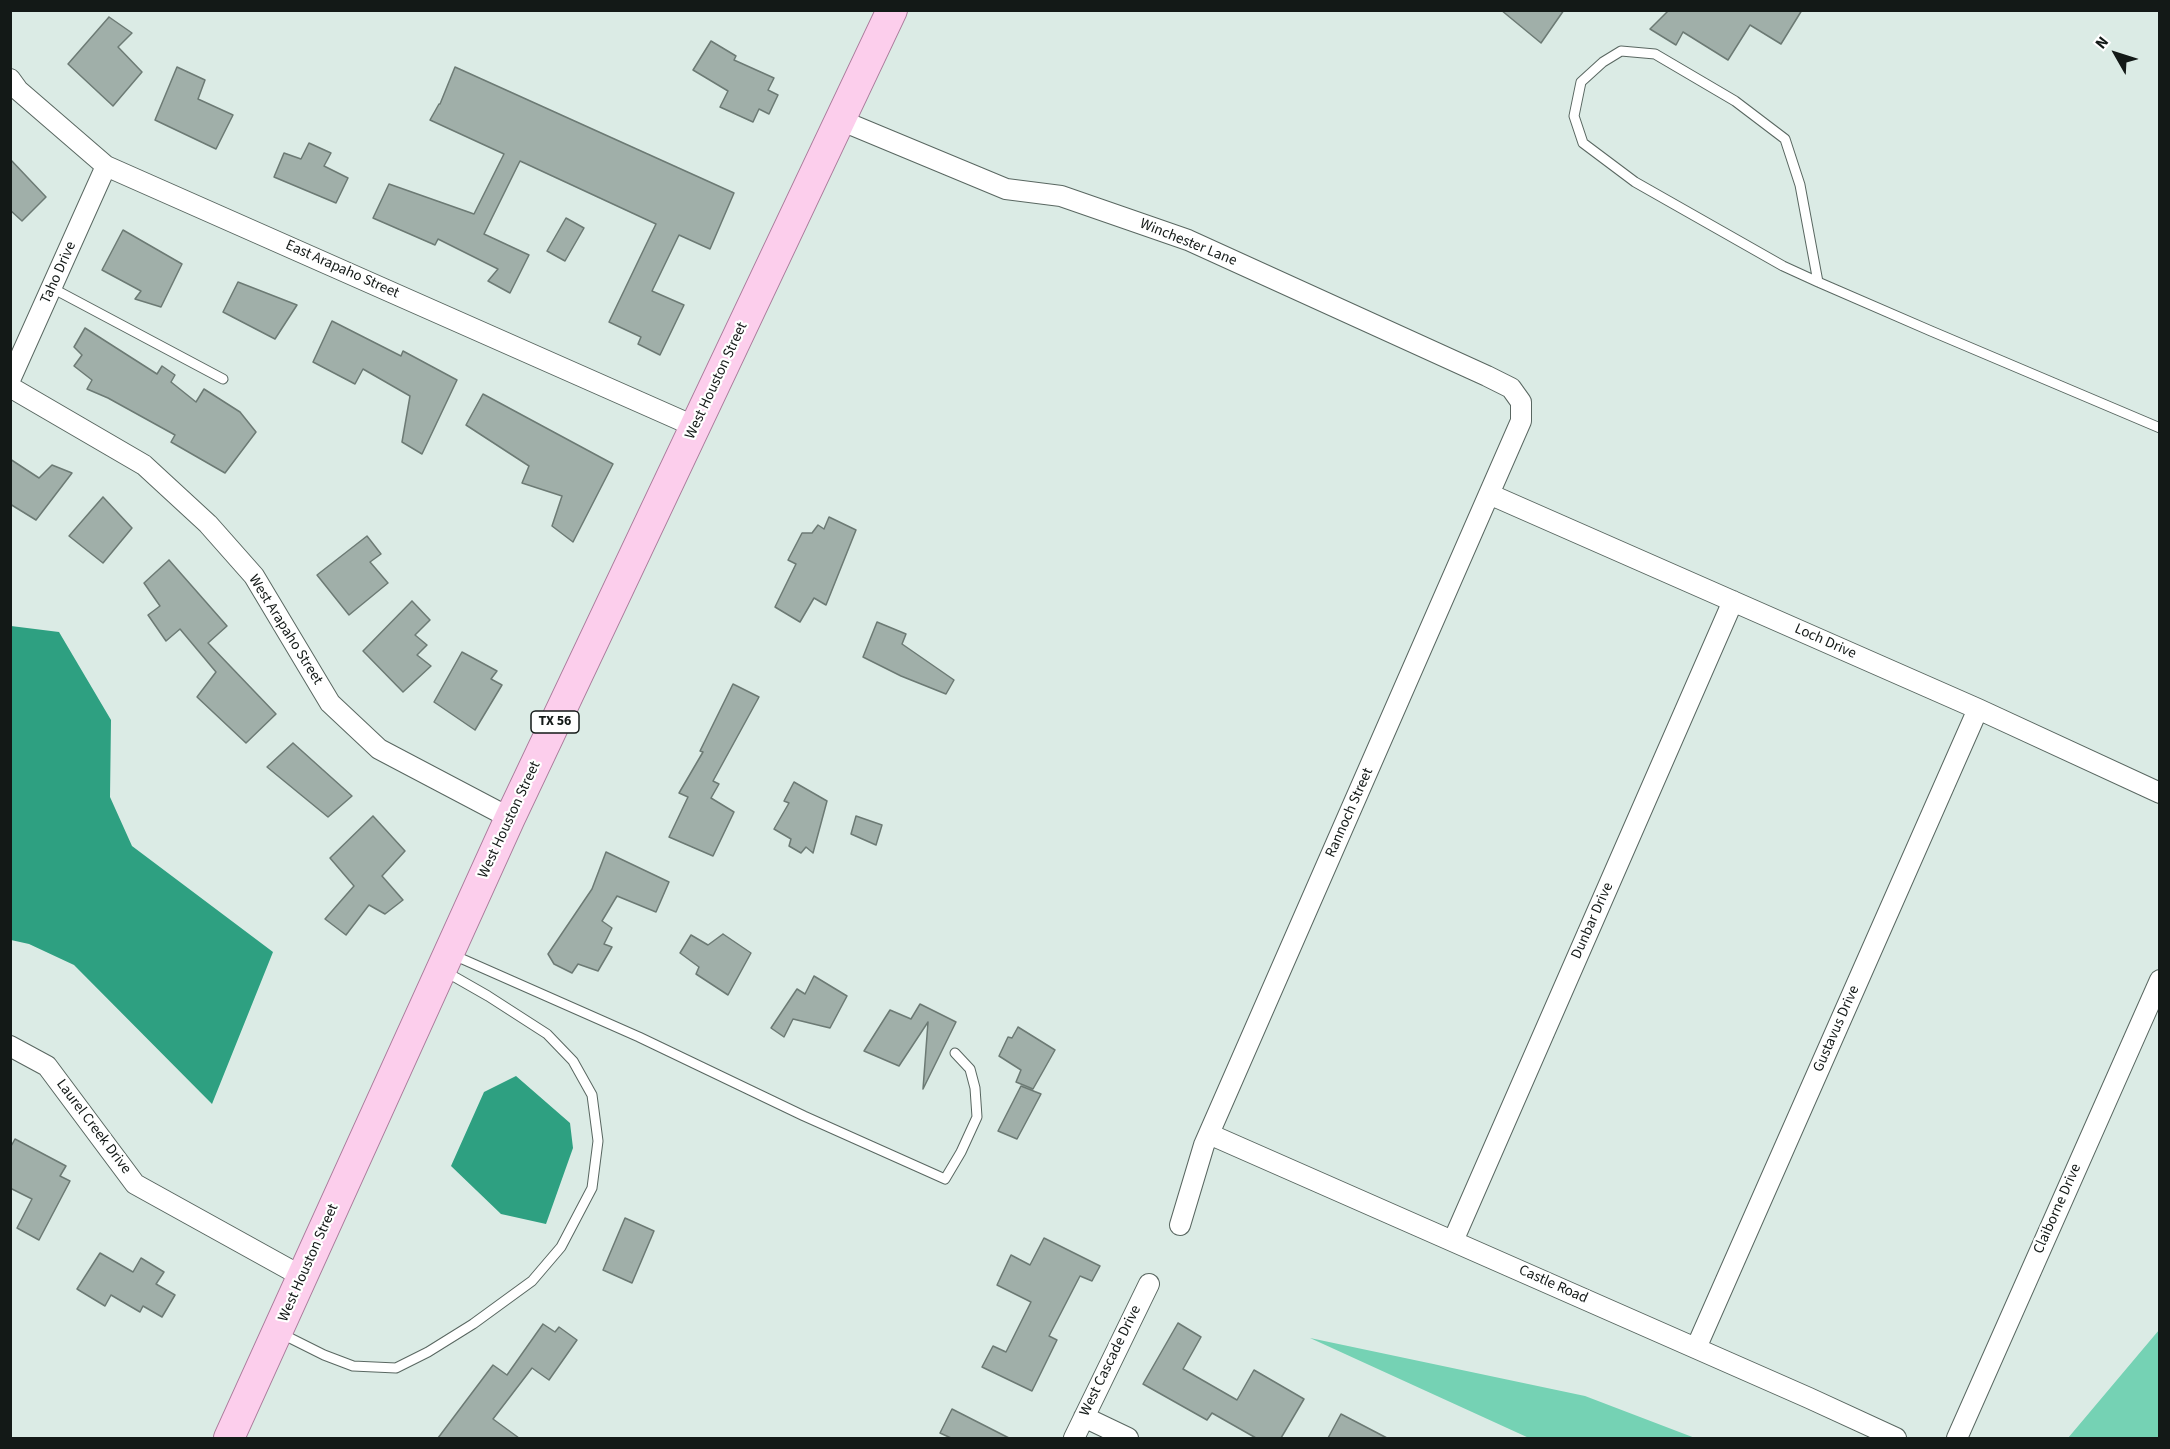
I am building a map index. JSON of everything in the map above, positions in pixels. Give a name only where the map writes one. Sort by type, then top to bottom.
[{"type":"main road","name":"West Houston Street","points":[[229,1438],[510,818],[892,10]]},
{"type":"street","name":"East Arapaho Street","points":[[10,79],[18,90],[106,166],[696,426]]},
{"type":"street","name":"Winchester Lane","points":[[840,120],[1006,189],[1061,196],[1188,240],[1511,387],[1521,402]]},
{"type":"street","name":"Taho Drive","points":[[10,380],[106,166]]},
{"type":"street","name":"West Arapaho Street","points":[[10,387],[144,465],[208,524],[254,576],[330,703],[379,749],[510,818]]},
{"type":"street","name":"Rannoch Street","points":[[1180,1225],[1209,1134],[1521,421],[1521,402]]},
{"type":"street","name":"Loch Drive","points":[[1489,494],[1978,709],[2160,793]]},
{"type":"street","name":"Dunbar Drive","points":[[1453,1241],[1733,602]]},
{"type":"street","name":"Gustavus Drive","points":[[1696,1348],[1978,709]]},
{"type":"street","name":"Claiborne Drive","points":[[1957,1438],[2160,980]]},
{"type":"street","name":"Laurel Creek Drive","points":[[10,1046],[47,1066],[135,1184],[303,1277]]},
{"type":"street","name":"Castle Road","points":[[1209,1134],[1896,1438]]},
{"type":"street","name":"West Cascade Drive","points":[[1074,1438],[1149,1284]]},
{"type":"street","points":[[1084,1417],[1128,1438]]},
{"type":"lane","points":[[1818,282],[1800,185],[1785,139],[1735,102],[1655,54],[1621,51],[1603,62],[1581,82],[1574,116],[1583,143],[1635,182],[1783,266],[1818,282],[2160,428]]},
{"type":"lane","points":[[52,288],[223,379]]},
{"type":"lane","points":[[445,962],[639,1037],[804,1116],[945,1179],[962,1152],[977,1117],[975,1088],[970,1069],[955,1053]]},
{"type":"lane","points":[[278,1332],[324,1355],[353,1366],[396,1368],[428,1352],[473,1324],[532,1281],[561,1247],[592,1188],[598,1141],[592,1095],[573,1061],[547,1034],[488,996],[445,962]]},
{"type":"shaded area","points":[[11,626],[59,632],[111,720],[110,797],[132,846],[273,952],[212,1104],[74,965],[29,944],[11,940]]},
{"type":"shaded area","points":[[516,1076],[570,1123],[573,1148],[546,1224],[501,1214],[451,1166],[484,1092]]},
{"type":"shaded area","points":[[2159,1330],[2159,1438],[2068,1438]]},
{"type":"shaded area","points":[[1310,1338],[1585,1396],[1695,1438],[1529,1438]]},
{"type":"building","points":[[1501,10],[1564,10],[1541,43]]},
{"type":"building","points":[[1669,10],[1802,10],[1781,44],[1750,25],[1728,60],[1683,32],[1676,45],[1650,29]]},
{"type":"building","points":[[109,17],[132,33],[118,47],[142,72],[113,106],[68,64]]},
{"type":"building","points":[[711,41],[736,56],[734,60],[774,78],[768,90],[778,95],[769,114],[759,109],[753,122],[720,107],[728,91],[693,70]]},
{"type":"building","points":[[177,67],[205,80],[198,99],[233,115],[216,149],[155,120]]},
{"type":"building","points":[[455,67],[734,193],[710,249],[679,235],[652,291],[684,305],[660,355],[638,344],[641,337],[609,322],[656,224],[520,161],[484,234],[529,255],[510,293],[488,281],[498,269],[438,239],[435,245],[373,218],[389,184],[474,214],[504,154],[430,120],[440,104]]},
{"type":"building","points":[[309,143],[331,153],[324,166],[348,178],[336,203],[274,177],[284,153],[301,159]]},
{"type":"building","points":[[10,159],[46,197],[22,221],[10,210]]},
{"type":"building","points":[[566,218],[584,228],[565,261],[547,251]]},
{"type":"building","points":[[123,230],[182,264],[161,307],[135,299],[141,291],[102,270]]},
{"type":"building","points":[[238,282],[297,305],[275,339],[223,312]]},
{"type":"building","points":[[332,321],[401,356],[403,351],[457,380],[422,454],[402,442],[410,396],[363,369],[355,384],[313,362]]},
{"type":"building","points":[[85,328],[157,374],[162,366],[175,375],[171,382],[196,402],[204,389],[240,412],[256,432],[225,473],[171,442],[175,435],[87,389],[92,380],[74,366],[82,355],[74,347]]},
{"type":"building","points":[[483,394],[613,464],[573,542],[552,526],[562,496],[522,483],[529,466],[466,425]]},
{"type":"building","points":[[10,459],[39,478],[52,465],[72,473],[36,520],[10,504]]},
{"type":"building","points":[[103,497],[132,528],[103,563],[69,536]]},
{"type":"building","points":[[829,517],[856,530],[826,605],[814,598],[800,622],[775,607],[796,564],[788,560],[802,533],[812,533],[818,525],[824,529]]},
{"type":"building","points":[[367,536],[381,554],[370,562],[388,583],[349,615],[317,575]]},
{"type":"building","points":[[169,560],[227,626],[208,643],[276,714],[246,743],[197,697],[216,672],[180,629],[166,641],[148,615],[160,606],[144,583]]},
{"type":"building","points":[[412,601],[430,620],[415,635],[427,645],[417,655],[431,666],[403,692],[363,651]]},
{"type":"building","points":[[877,622],[906,634],[902,644],[954,680],[946,694],[901,676],[863,657]]},
{"type":"building","points":[[462,652],[497,671],[491,679],[502,685],[475,730],[434,702]]},
{"type":"building","points":[[733,684],[759,697],[713,781],[719,784],[711,798],[734,812],[713,856],[669,837],[688,797],[679,793],[703,752],[700,751]]},
{"type":"building","points":[[293,743],[352,796],[328,817],[267,767]]},
{"type":"building","points":[[794,782],[827,801],[813,853],[806,847],[801,853],[789,846],[791,839],[774,829],[789,803],[784,801]]},
{"type":"building","points":[[373,816],[405,851],[382,876],[403,900],[385,914],[369,905],[346,935],[325,919],[354,886],[330,858]]},
{"type":"building","points":[[856,816],[882,825],[876,845],[851,834]]},
{"type":"building","points":[[606,852],[669,882],[656,912],[617,896],[602,921],[612,928],[604,944],[612,947],[598,971],[578,964],[572,973],[554,964],[548,954],[592,889]]},
{"type":"building","points":[[723,934],[751,953],[728,995],[696,974],[699,967],[680,953],[691,935],[708,945]]},
{"type":"building","points":[[814,976],[847,996],[830,1028],[793,1019],[784,1037],[771,1028],[797,989],[805,994]]},
{"type":"building","points":[[920,1004],[956,1022],[923,1089],[928,1022],[899,1066],[864,1051],[890,1010],[911,1019]]},
{"type":"building","points":[[1018,1027],[1055,1050],[1033,1089],[1016,1082],[1021,1070],[999,1056],[1008,1037],[1012,1038]]},
{"type":"building","points":[[1021,1086],[1041,1094],[1017,1139],[998,1131]]},
{"type":"building","points":[[15,1139],[66,1166],[60,1176],[70,1181],[39,1240],[17,1228],[32,1199],[10,1188],[10,1148]]},
{"type":"building","points":[[625,1218],[654,1231],[632,1283],[603,1270]]},
{"type":"building","points":[[1044,1238],[1100,1266],[1092,1281],[1080,1276],[1049,1336],[1057,1340],[1032,1391],[982,1367],[993,1346],[1006,1352],[1031,1302],[997,1285],[1011,1255],[1030,1265]]},
{"type":"building","points":[[100,1253],[133,1272],[141,1258],[164,1272],[156,1284],[175,1295],[162,1317],[143,1306],[140,1312],[111,1295],[105,1306],[77,1289]]},
{"type":"building","points":[[1178,1323],[1201,1337],[1183,1369],[1237,1400],[1254,1370],[1304,1399],[1281,1438],[1256,1438],[1212,1413],[1207,1420],[1143,1384]]},
{"type":"building","points":[[543,1324],[555,1332],[559,1327],[577,1340],[549,1380],[532,1368],[493,1419],[519,1438],[438,1438],[493,1365],[507,1375]]},
{"type":"building","points":[[952,1409],[1009,1438],[951,1438],[940,1433]]},
{"type":"building","points":[[1341,1414],[1387,1438],[1328,1438]]}]
